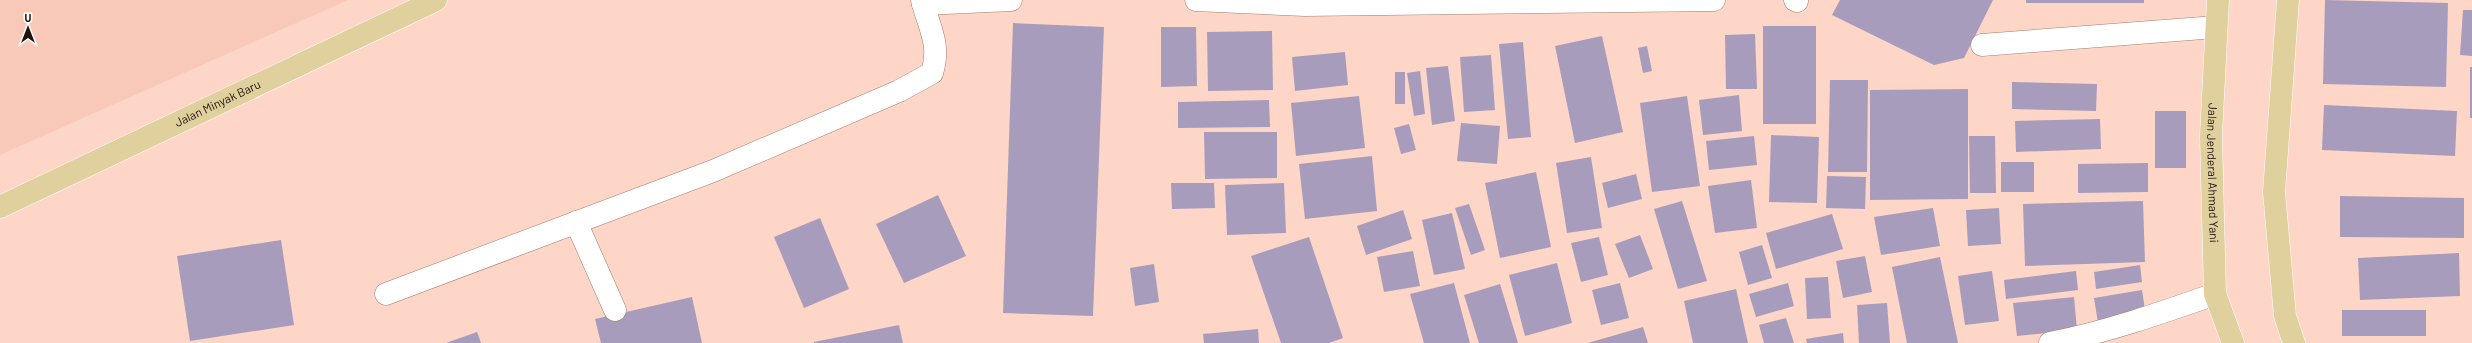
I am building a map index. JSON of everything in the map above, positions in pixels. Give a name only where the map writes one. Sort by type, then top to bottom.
[{"type":"main road","name":"Jalan Minyak Baru","points":[[0,207],[436,0]]},
{"type":"main road","name":"Jalan Jenderal Ahmad Yani","points":[[2218,0],[2211,136],[2215,294],[2233,343]]},
{"type":"main road","points":[[2288,0],[2274,192],[2285,316],[2294,343]]},
{"type":"street","points":[[386,294],[713,171],[899,91],[932,73],[937,58],[932,32],[923,2],[1011,0]]},
{"type":"street","points":[[1196,0],[1305,5],[1714,0]]},
{"type":"street","points":[[1982,45],[2216,27]]},
{"type":"street","points":[[576,222],[615,310]]},
{"type":"street","points":[[2050,343],[2082,337],[2149,318],[2215,294]]},
{"type":"shaded area","points":[[0,0],[348,0],[0,155]]},
{"type":"building","points":[[1840,0],[1993,0],[1964,58],[1934,65],[1832,15]]},
{"type":"building","points":[[2026,0],[2144,0],[2144,3],[2026,3]]},
{"type":"building","points":[[2325,0],[2448,3],[2446,87],[2323,84]]},
{"type":"building","points":[[2463,10],[2472,10],[2472,56],[2460,55]]},
{"type":"building","points":[[1013,23],[1104,27],[1093,316],[1003,313]]},
{"type":"building","points":[[1763,26],[1816,26],[1816,124],[1763,124]]},
{"type":"building","points":[[1161,27],[1196,27],[1197,86],[1161,87]]},
{"type":"building","points":[[1272,31],[1273,90],[1208,91],[1207,32]]},
{"type":"building","points":[[1755,34],[1757,89],[1726,89],[1725,35]]},
{"type":"building","points":[[1602,36],[1623,132],[1575,143],[1555,46]]},
{"type":"building","points":[[1523,42],[1531,137],[1508,139],[1499,44]]},
{"type":"building","points":[[1647,46],[1652,71],[1643,73],[1638,48]]},
{"type":"building","points":[[1345,52],[1348,85],[1295,91],[1292,57]]},
{"type":"building","points":[[1491,55],[1495,110],[1464,112],[1460,57]]},
{"type":"building","points":[[1448,66],[1455,121],[1432,125],[1426,68]]},
{"type":"building","points":[[2470,67],[2472,67],[2472,118],[2470,118]]},
{"type":"building","points":[[1420,71],[1425,114],[1414,116],[1407,73]]},
{"type":"building","points":[[1395,72],[1405,72],[1405,104],[1395,104]]},
{"type":"building","points":[[1830,80],[1868,80],[1867,172],[1828,172]]},
{"type":"building","points":[[2012,82],[2097,84],[2096,111],[2012,109]]},
{"type":"building","points":[[1968,89],[1968,199],[1870,200],[1870,90]]},
{"type":"building","points":[[1739,95],[1742,131],[1703,135],[1699,100]]},
{"type":"building","points":[[1359,96],[1365,148],[1296,156],[1291,103]]},
{"type":"building","points":[[1687,96],[1700,186],[1652,192],[1640,103]]},
{"type":"building","points":[[1269,100],[1270,127],[1178,128],[1178,102]]},
{"type":"building","points":[[2324,105],[2457,111],[2455,156],[2322,150]]},
{"type":"building","points":[[2155,111],[2186,111],[2186,168],[2155,168]]},
{"type":"building","points":[[2100,119],[2101,149],[2016,152],[2015,121]]},
{"type":"building","points":[[1461,123],[1500,126],[1497,164],[1457,161]]},
{"type":"building","points":[[1409,124],[1416,150],[1401,154],[1394,128]]},
{"type":"building","points":[[1204,132],[1277,132],[1277,178],[1205,179]]},
{"type":"building","points":[[1771,135],[1819,137],[1817,203],[1769,202]]},
{"type":"building","points":[[1754,136],[1757,165],[1709,170],[1706,141]]},
{"type":"building","points":[[1969,136],[1995,136],[1996,193],[1970,193]]},
{"type":"building","points":[[1372,156],[1377,211],[1305,219],[1299,164]]},
{"type":"building","points":[[1591,157],[1602,228],[1567,233],[1556,163]]},
{"type":"building","points":[[2001,162],[2034,162],[2034,192],[2001,192]]},
{"type":"building","points":[[2148,163],[2148,192],[2078,193],[2078,164]]},
{"type":"building","points":[[1536,172],[1551,247],[1500,258],[1485,183]]},
{"type":"building","points":[[1636,174],[1642,199],[1608,208],[1602,183]]},
{"type":"building","points":[[1827,176],[1866,177],[1865,209],[1826,208]]},
{"type":"building","points":[[1751,180],[1757,228],[1715,233],[1708,186]]},
{"type":"building","points":[[1171,183],[1214,183],[1215,208],[1172,209]]},
{"type":"building","points":[[1284,183],[1286,233],[1227,235],[1225,185]]},
{"type":"building","points":[[938,195],[966,256],[904,283],[876,224]]},
{"type":"building","points":[[2340,196],[2464,198],[2464,238],[2340,237]]},
{"type":"building","points":[[1682,201],[1707,281],[1678,289],[1654,209]]},
{"type":"building","points":[[2143,201],[2145,262],[2025,266],[2023,204]]},
{"type":"building","points":[[1469,204],[1485,250],[1471,255],[1455,208]]},
{"type":"building","points":[[1933,208],[1940,246],[1881,255],[1874,217]]},
{"type":"building","points":[[1999,208],[2001,244],[1968,246],[1966,210]]},
{"type":"building","points":[[1403,210],[1412,239],[1366,255],[1357,226]]},
{"type":"building","points":[[1452,213],[1465,269],[1434,275],[1422,220]]},
{"type":"building","points":[[1832,214],[1843,249],[1776,269],[1766,233]]},
{"type":"building","points":[[820,218],[849,289],[804,308],[774,237]]},
{"type":"building","points":[[1640,235],[1653,269],[1629,278],[1615,244]]},
{"type":"building","points":[[1309,237],[1343,338],[1329,343],[1281,343],[1251,256]]},
{"type":"building","points":[[1599,237],[1608,275],[1581,282],[1571,243]]},
{"type":"building","points":[[281,240],[294,325],[190,341],[177,256]]},
{"type":"building","points":[[1762,245],[1772,278],[1748,285],[1739,252]]},
{"type":"building","points":[[1413,251],[1420,286],[1384,292],[1377,257]]},
{"type":"building","points":[[2459,253],[2460,296],[2360,300],[2358,258]]},
{"type":"building","points":[[1865,256],[1872,292],[1843,298],[1836,261]]},
{"type":"building","points":[[1940,257],[1958,343],[1907,343],[1892,267]]},
{"type":"building","points":[[1557,263],[1572,323],[1525,336],[1509,275]]},
{"type":"building","points":[[1154,264],[1159,302],[1135,306],[1130,268]]},
{"type":"building","points":[[2140,265],[2142,282],[2096,289],[2094,272]]},
{"type":"building","points":[[1992,271],[1999,321],[1965,325],[1958,276]]},
{"type":"building","points":[[2076,271],[2078,290],[2006,299],[2004,280]]},
{"type":"building","points":[[1828,277],[1831,318],[1807,319],[1805,278]]},
{"type":"building","points":[[1454,283],[1470,343],[1424,343],[1410,294]]},
{"type":"building","points":[[1620,283],[1629,318],[1601,325],[1592,290]]},
{"type":"building","points":[[1788,283],[1794,306],[1756,317],[1749,294]]},
{"type":"building","points":[[1500,284],[1518,343],[1479,343],[1464,295]]},
{"type":"building","points":[[1736,289],[1748,343],[1693,343],[1684,301]]},
{"type":"building","points":[[2142,290],[2146,316],[2098,323],[2094,298]]},
{"type":"building","points":[[692,297],[702,343],[601,343],[595,319]]},
{"type":"building","points":[[2074,297],[2077,330],[2017,336],[2013,303]]},
{"type":"building","points":[[1887,303],[1890,343],[1859,343],[1857,305]]},
{"type":"building","points":[[2342,310],[2426,310],[2426,336],[2342,336]]},
{"type":"building","points":[[1786,318],[1794,343],[1764,343],[1759,325]]},
{"type":"building","points":[[899,325],[903,343],[814,343],[814,342]]},
{"type":"building","points":[[1643,327],[1648,343],[1588,343]]},
{"type":"building","points":[[1258,329],[1259,343],[1204,343],[1203,334]]},
{"type":"building","points":[[477,332],[481,343],[446,343]]},
{"type":"building","points":[[1843,333],[1844,343],[1807,343],[1806,339]]}]
